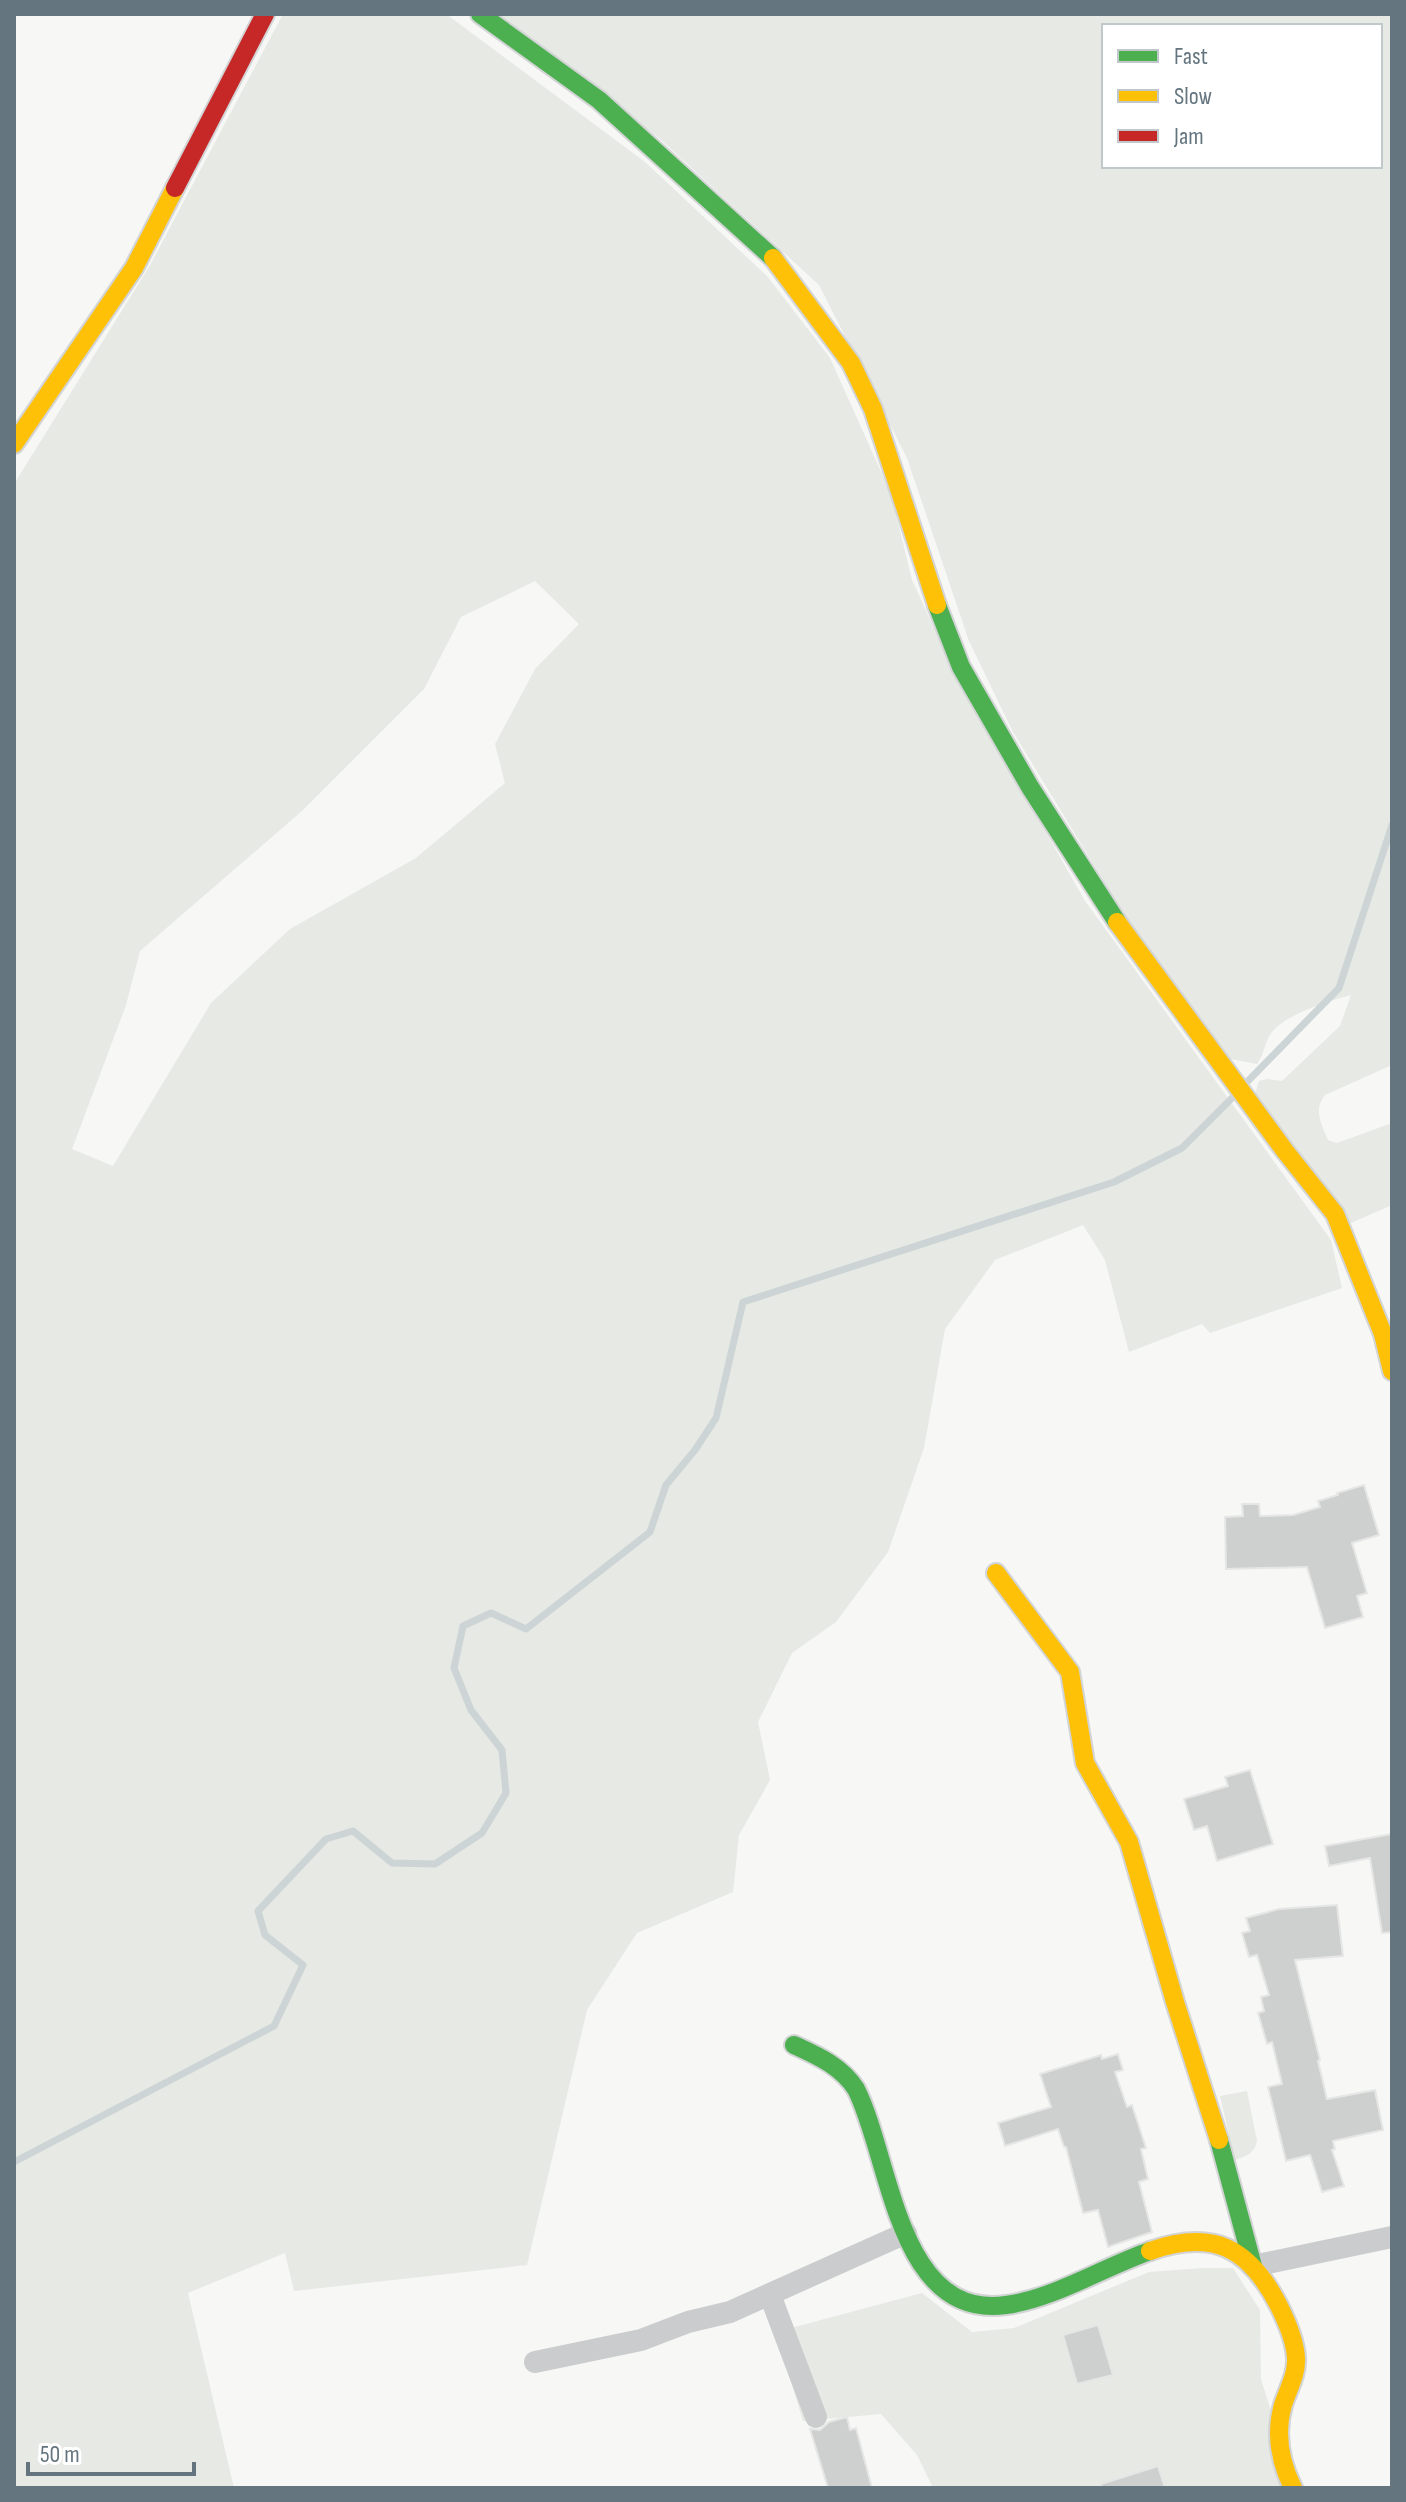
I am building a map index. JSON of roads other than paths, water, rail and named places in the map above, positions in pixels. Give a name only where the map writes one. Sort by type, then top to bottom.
[{"type":"street","points":[[14,444],[134,268],[265,14]]},
{"type":"street","points":[[480,14],[599,100],[774,259],[851,363],[873,409],[926,575],[961,667],[1030,787],[1108,910],[1243,1095],[1335,1214],[1383,1334],[1392,1371]]},
{"type":"street","points":[[996,1573],[1070,1672],[1085,1763],[1129,1842],[1175,2002],[1207,2097],[1253,2266]]},
{"type":"street","points":[[794,2045],[826,2059],[850,2080],[871,2125],[879,2160],[918,2259],[935,2282],[962,2304],[979,2308],[1028,2298],[1181,2241],[1214,2241],[1236,2250],[1272,2290],[1284,2316],[1296,2357],[1295,2375],[1282,2409],[1279,2434],[1281,2459],[1293,2488]]},
{"type":"street","points":[[535,2362],[641,2340],[688,2322],[730,2312],[906,2233]]},
{"type":"street","points":[[1253,2266],[1392,2237]]},
{"type":"street","points":[[770,2295],[816,2417]]},
{"type":"waterway","points":[[1246,1083],[1339,988],[1392,825]]},
{"type":"waterway","points":[[14,2162],[274,2026],[303,1965],[265,1935],[258,1911],[326,1839],[353,1831],[392,1863],[435,1864],[482,1833],[506,1793],[502,1750],[471,1710],[454,1668],[463,1626],[491,1613],[526,1629],[650,1532],[666,1485],[716,1418],[743,1302],[1114,1182],[1182,1148],[1235,1095]]}]
